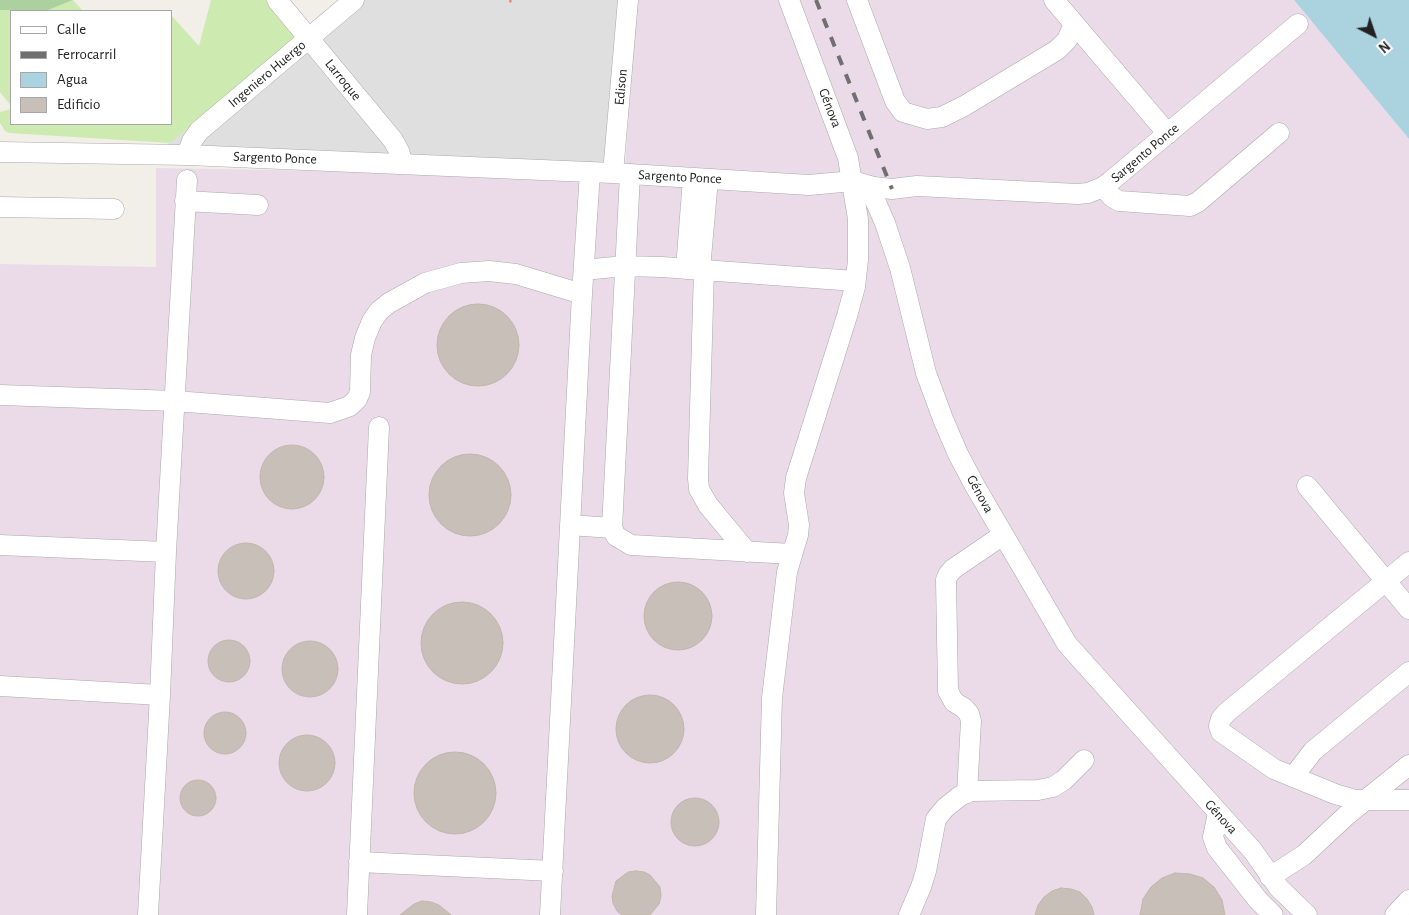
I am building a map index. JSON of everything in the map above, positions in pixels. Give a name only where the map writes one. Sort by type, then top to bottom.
[{"type":"street","name":"Larroque","points":[[277,0],[393,140],[399,150],[403,164]]},
{"type":"street","name":"Ingeniero Huergo","points":[[187,155],[192,141],[199,132],[354,0]]},
{"type":"street","name":"Edison","points":[[612,528],[630,267],[628,0]]},
{"type":"street","name":"Génova","points":[[789,0],[843,144],[853,181],[874,198],[900,268],[926,373],[943,418],[971,478],[1003,535],[1074,653],[1253,851],[1270,877],[1307,915]]},
{"type":"street","points":[[857,0],[895,101],[903,112],[927,119],[942,117],[964,106],[1057,50],[1067,40],[1074,24]]},
{"type":"street","points":[[1054,0],[1168,134]]},
{"type":"street","name":"Sargento Ponce","points":[[0,152],[187,155],[590,172],[809,185],[853,181],[874,187],[892,189],[918,186],[1069,195],[1088,193],[1103,187],[1298,24]]},
{"type":"street","points":[[1057,50],[1082,47],[1096,50]]},
{"type":"street","points":[[1103,187],[1112,197],[1118,200],[1190,206],[1198,202],[1279,133]]},
{"type":"street","points":[[550,915],[590,172]]},
{"type":"street","points":[[700,178],[697,269],[698,478],[700,489],[708,505],[747,552]]},
{"type":"street","points":[[148,915],[187,180]]},
{"type":"street","points":[[766,915],[772,698],[787,572],[798,535],[799,525],[794,493],[796,478],[847,316],[855,281],[858,260],[858,219],[853,181]]},
{"type":"street","points":[[185,201],[258,205]]},
{"type":"street","points":[[0,207],[114,209]]},
{"type":"street","points":[[584,270],[630,267],[697,269],[855,281]]},
{"type":"street","points":[[0,395],[174,401],[330,413],[350,406],[357,399],[360,392],[361,355],[364,338],[372,321],[389,303],[425,283],[461,273],[489,271],[503,272],[549,283],[582,294]]},
{"type":"street","points":[[357,915],[379,427]]},
{"type":"street","points":[[1307,486],[1409,609]]},
{"type":"street","points":[[570,525],[612,528],[616,536],[631,545],[792,554]]},
{"type":"street","points":[[967,793],[971,721],[969,714],[964,708],[954,702],[948,691],[946,580],[953,569],[1003,535]]},
{"type":"street","points":[[0,545],[166,552]]},
{"type":"street","points":[[1409,562],[1226,713],[1221,719],[1219,726],[1221,732],[1274,769],[1335,794],[1356,800],[1409,800]]},
{"type":"street","points":[[1293,777],[1313,752],[1409,672]]},
{"type":"street","points":[[0,686],[160,695]]},
{"type":"street","points":[[909,915],[922,888],[936,819],[945,808],[960,796],[972,792],[1038,790],[1052,787],[1064,780],[1084,760]]},
{"type":"street","points":[[1270,877],[1304,855],[1409,765]]},
{"type":"street","points":[[1218,813],[1214,837],[1217,848],[1258,900],[1273,915]]},
{"type":"street","points":[[359,862],[552,871]]},
{"type":"street","points":[[1395,915],[1409,900]]},
{"type":"shaded area","points":[[341,0],[618,0],[606,167],[162,149]]},
{"type":"shaded area","points":[[637,0],[1294,0],[1409,139],[1409,915],[0,915],[0,264],[156,267],[156,168],[330,171],[624,181]]},
{"type":"green space","points":[[0,0],[73,0],[48,10],[0,10]]},
{"type":"green space","points":[[73,0],[82,10],[48,10]]},
{"type":"green space","points":[[211,0],[266,0],[297,37],[170,143],[9,133],[5,131],[0,123],[0,112],[10,109],[10,125],[172,125],[172,16],[199,46]]},
{"type":"green space","points":[[0,10],[10,10],[10,105],[0,92]]},
{"type":"water","points":[[1294,0],[1409,0],[1409,139]]},
{"type":"building","points":[[478,304],[494,307],[507,316],[516,329],[519,345],[516,361],[507,374],[494,383],[478,386],[462,383],[449,374],[440,361],[437,345],[440,329],[449,316],[462,307]]},
{"type":"building","points":[[292,445],[310,450],[315,454],[319,459],[324,477],[319,495],[315,500],[310,504],[292,509],[274,504],[269,500],[265,495],[260,477],[265,459],[269,454],[274,450]]},
{"type":"building","points":[[470,454],[486,457],[499,466],[508,479],[511,495],[508,511],[499,524],[486,533],[470,536],[454,533],[441,524],[432,511],[429,495],[432,479],[441,466],[454,457]]},
{"type":"building","points":[[246,543],[257,545],[266,551],[272,560],[274,571],[272,582],[266,591],[257,597],[246,599],[235,597],[226,591],[220,582],[218,571],[220,560],[226,551],[235,545]]},
{"type":"building","points":[[678,582],[691,585],[702,592],[709,603],[712,616],[709,629],[702,640],[691,647],[678,650],[665,647],[654,640],[647,629],[644,616],[647,603],[654,592],[665,585]]},
{"type":"building","points":[[462,602],[478,605],[491,614],[500,627],[503,643],[500,659],[491,672],[478,681],[462,684],[446,681],[433,672],[424,659],[421,643],[424,627],[433,614],[446,605]]},
{"type":"building","points":[[233,640],[241,643],[247,649],[250,661],[247,673],[241,679],[225,682],[217,679],[211,673],[208,657],[211,649],[217,643]]},
{"type":"building","points":[[310,641],[321,643],[330,649],[336,658],[338,669],[336,680],[330,689],[321,695],[310,697],[299,695],[290,689],[284,680],[282,669],[284,658],[290,649],[299,643]]},
{"type":"building","points":[[650,695],[663,698],[674,705],[681,716],[684,729],[681,742],[674,753],[663,760],[650,763],[637,760],[626,753],[619,742],[616,729],[619,716],[626,705],[637,698]]},
{"type":"building","points":[[229,712],[237,715],[243,721],[246,733],[243,745],[237,751],[221,754],[213,751],[207,745],[204,729],[207,721],[213,715]]},
{"type":"building","points":[[307,735],[318,737],[327,743],[333,752],[335,763],[333,774],[327,783],[318,789],[307,791],[296,789],[287,783],[281,774],[279,763],[281,752],[287,743],[296,737]]},
{"type":"building","points":[[455,752],[471,755],[484,764],[493,777],[496,793],[493,809],[484,822],[471,831],[455,834],[439,831],[426,822],[417,809],[414,793],[417,777],[426,764],[439,755]]},
{"type":"building","points":[[198,780],[205,781],[211,785],[215,791],[215,805],[211,811],[205,815],[198,816],[191,815],[185,811],[181,805],[180,798],[181,791],[185,785],[191,781]]},
{"type":"building","points":[[690,798],[700,798],[709,802],[715,808],[719,822],[715,836],[709,842],[700,846],[690,846],[681,842],[675,836],[671,827],[671,817],[675,808],[681,802]]},
{"type":"building","points":[[636,871],[650,875],[660,887],[661,896],[659,904],[650,915],[622,915],[617,911],[613,903],[612,896],[616,881],[628,872]]},
{"type":"building","points":[[1175,873],[1190,874],[1203,878],[1214,887],[1222,900],[1225,915],[1140,915],[1143,899],[1151,887],[1162,878]]},
{"type":"building","points":[[1061,888],[1080,892],[1092,907],[1094,915],[1035,915],[1038,905],[1044,897],[1052,891]]},
{"type":"building","points":[[422,901],[439,905],[451,915],[400,915],[414,904]]},
{"type":"railway","points":[[816,0],[892,189]]}]
